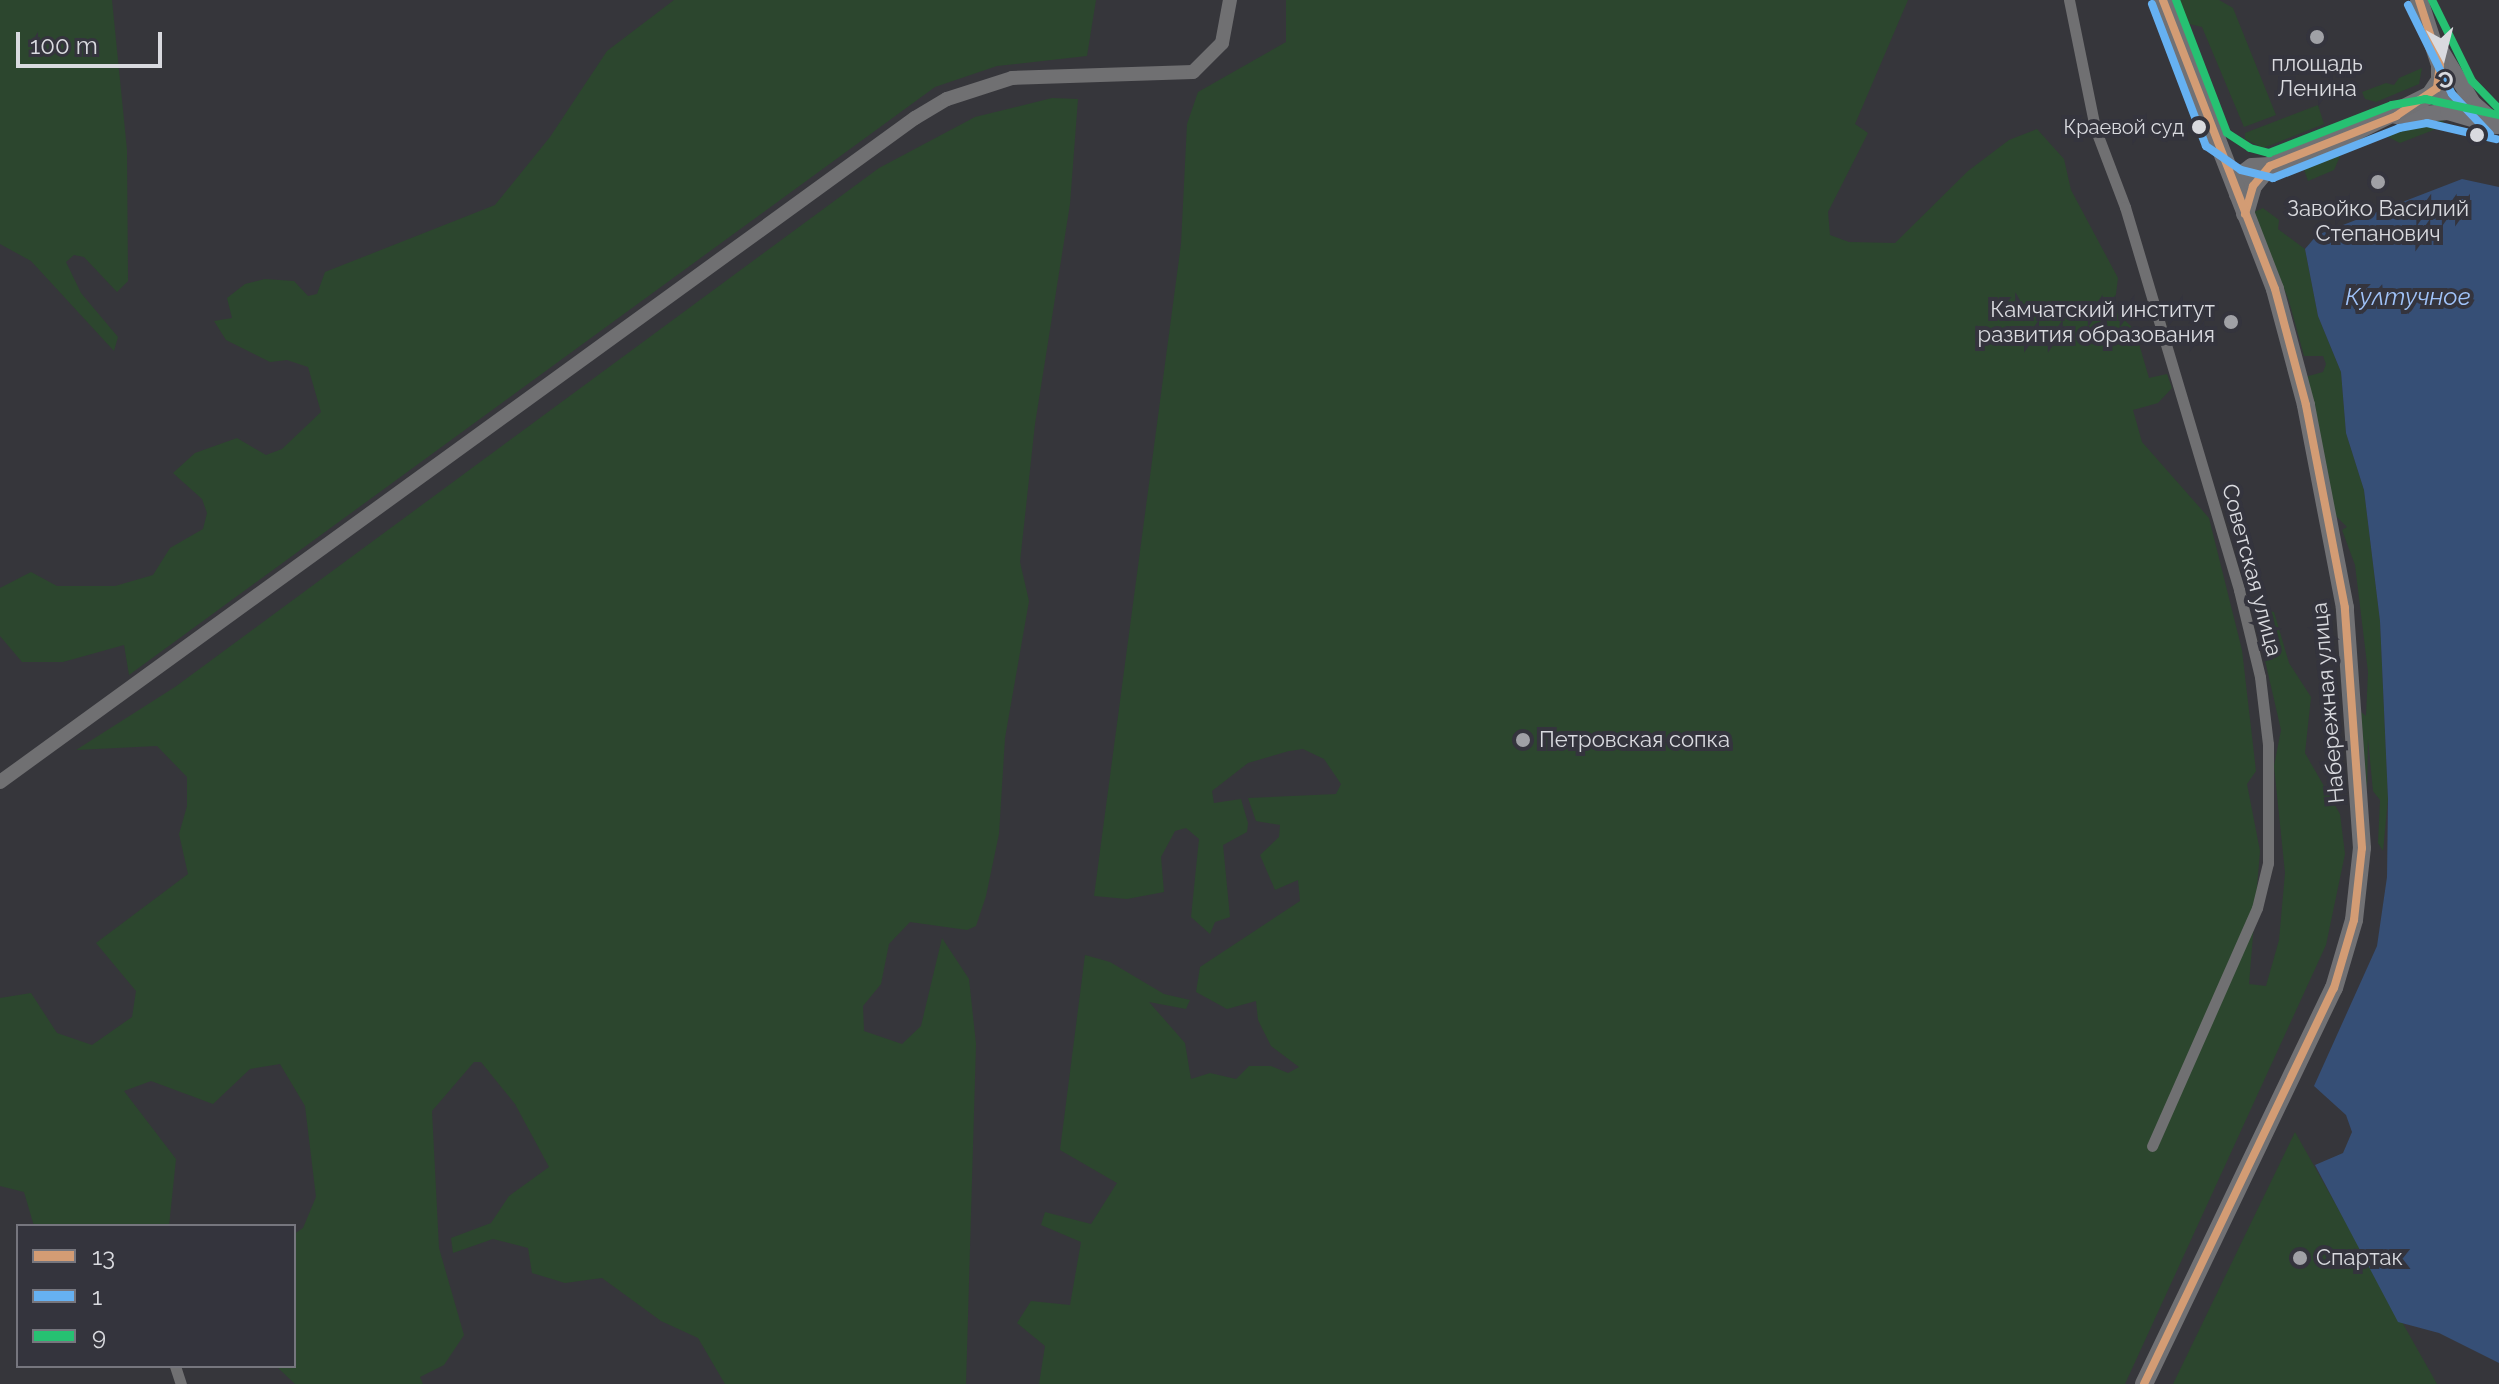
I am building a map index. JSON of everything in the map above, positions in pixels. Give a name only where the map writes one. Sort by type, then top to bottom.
[{"type":"main road","name":"Набережная улица","points":[[2144,1384],[2334,988],[2348,946],[2360,872],[2357,737],[2338,562],[2284,316],[2163,0]]},
{"type":"main road","points":[[2419,0],[2435,41],[2473,103],[2497,126]]},
{"type":"main road","points":[[2238,195],[2244,171],[2270,166],[2396,116],[2437,88],[2441,73],[2435,41]]},
{"type":"main road","points":[[2437,88],[2497,126]]},
{"type":"main road","points":[[2396,116],[2448,112],[2497,126]]},
{"type":"main road","points":[[2217,141],[2245,159],[2270,166]]},
{"type":"main road","points":[[2245,214],[2253,186],[2270,166]]},
{"type":"street","points":[[0,782],[915,118],[970,89],[1012,78],[1193,72],[1222,43],[1230,0]]},
{"type":"street","name":"Советская улица","points":[[2069,0],[2095,128],[2125,207],[2239,590],[2260,677],[2268,744],[2268,863],[2257,908],[2152,1146]]},
{"type":"green space","points":[[0,0],[112,0],[127,150],[128,281],[117,292],[84,257],[74,255],[66,262],[81,293],[118,337],[114,351],[31,261],[0,244]]},
{"type":"green space","points":[[674,0],[1096,0],[1087,56],[997,66],[935,87],[129,675],[124,645],[63,662],[22,662],[0,636],[0,588],[31,572],[57,586],[115,586],[153,575],[170,548],[203,529],[207,513],[202,499],[173,473],[195,453],[237,438],[266,455],[282,449],[321,412],[308,367],[287,360],[270,362],[226,340],[214,321],[232,318],[227,298],[245,284],[265,279],[294,281],[308,296],[317,294],[325,272],[495,205],[550,137],[607,51]]},
{"type":"green space","points":[[1286,0],[1908,0],[1855,124],[1868,133],[1828,212],[1830,235],[1849,242],[1895,243],[1968,171],[2009,140],[2037,129],[2064,159],[2071,190],[2118,278],[2114,310],[2135,330],[2149,378],[2167,374],[2172,388],[2158,403],[2133,410],[2142,442],[2209,518],[2242,650],[2256,771],[2247,784],[2260,851],[2249,984],[2266,986],[2279,940],[2285,873],[2274,766],[2281,730],[2253,608],[2274,612],[2289,663],[2311,697],[2305,753],[2340,814],[2345,854],[2326,945],[2125,1384],[1039,1384],[1045,1346],[1017,1323],[1031,1301],[1070,1305],[1081,1242],[1041,1225],[1045,1212],[1091,1224],[1117,1183],[1060,1150],[1085,955],[1110,962],[1164,994],[1190,1000],[1186,1009],[1149,1002],[1185,1043],[1191,1079],[1210,1073],[1236,1079],[1249,1066],[1271,1066],[1288,1073],[1299,1067],[1271,1046],[1258,1020],[1256,1001],[1227,1009],[1196,992],[1200,967],[1300,901],[1298,880],[1275,890],[1260,855],[1279,837],[1280,825],[1256,821],[1248,798],[1336,794],[1341,784],[1324,759],[1303,749],[1289,751],[1248,763],[1212,791],[1214,803],[1241,799],[1248,823],[1247,832],[1223,845],[1230,917],[1215,922],[1210,934],[1191,917],[1199,839],[1186,828],[1175,831],[1161,857],[1164,892],[1127,899],[1094,896],[1181,244],[1187,124],[1198,92],[1286,42]]},
{"type":"green space","points":[[2174,0],[2219,0],[2233,8],[2276,115],[2244,127],[2202,27],[2181,22]]},
{"type":"green space","points":[[2422,68],[2419,84],[2376,102],[2365,99],[2362,92],[2386,83],[2394,85],[2399,78]]},
{"type":"green space","points":[[1052,98],[1078,99],[1070,204],[1035,424],[1020,562],[1029,601],[1005,738],[999,834],[986,896],[976,926],[967,930],[910,922],[889,944],[881,984],[863,1006],[864,1031],[902,1044],[921,1026],[942,938],[969,979],[976,1044],[966,1384],[725,1384],[698,1338],[661,1321],[602,1278],[565,1283],[532,1273],[528,1248],[493,1239],[453,1253],[451,1238],[491,1223],[509,1196],[549,1167],[515,1104],[481,1062],[474,1062],[432,1111],[439,1248],[464,1335],[444,1365],[420,1377],[423,1384],[295,1384],[278,1368],[296,1368],[296,1233],[303,1228],[316,1197],[305,1106],[280,1064],[250,1069],[213,1104],[151,1081],[124,1091],[176,1159],[169,1224],[33,1224],[24,1192],[0,1186],[0,998],[31,993],[57,1033],[92,1045],[132,1017],[136,991],[96,943],[188,874],[179,834],[187,806],[187,777],[157,746],[76,750],[175,687],[879,168],[975,117]]},
{"type":"green space","points":[[2318,105],[2324,124],[2263,148],[2245,139],[2245,133]]},
{"type":"green space","points":[[2430,117],[2444,121],[2441,127],[2400,143],[2380,133]]},
{"type":"green space","points":[[2344,147],[2334,170],[2308,181],[2302,164]]},
{"type":"green space","points":[[2263,208],[2279,220],[2278,229],[2305,249],[2318,316],[2341,372],[2346,433],[2364,490],[2380,621],[2388,799],[2383,851],[2378,843],[2380,800],[2373,791],[2368,739],[2367,793],[2361,712],[2366,716],[2368,672],[2355,565],[2342,530],[2347,527],[2333,513],[2305,377],[2323,372],[2326,364],[2323,356],[2304,356],[2289,301],[2254,212]]},
{"type":"green space","name":"Спартак","points":[[2295,1132],[2437,1384],[2173,1384]]},
{"type":"water","name":"Култучное","points":[[2462,179],[2499,187],[2499,1363],[2439,1333],[2398,1322],[2315,1165],[2343,1153],[2352,1132],[2346,1115],[2314,1086],[2377,946],[2387,877],[2388,799],[2380,621],[2364,490],[2346,433],[2341,372],[2318,316],[2305,249],[2317,235]]},
{"type":"transit line","name":"13","points":[[2144,1384],[2334,988],[2354,920],[2362,848],[2345,608],[2306,405],[2275,289],[2163,0]]},
{"type":"transit line","name":"9","points":[[2176,0],[2227,133],[2250,148],[2269,153],[2392,105],[2425,99],[2499,115]]},
{"type":"transit line","name":"13","points":[[2245,214],[2253,186],[2270,166],[2396,116],[2437,88],[2440,65],[2419,0]]},
{"type":"transit line","name":"9","points":[[2432,0],[2472,81],[2499,109]]},
{"type":"transit line","name":"1","points":[[2152,4],[2206,146],[2241,170],[2273,178],[2399,128],[2427,123],[2496,139]]},
{"type":"transit line","name":"1","points":[[2408,5],[2452,94],[2490,134]]},
{"type":"place","name":"площадь Ленина","points":[[2317,37]]},
{"type":"place","name":"Краевой суд","points":[[2199,127]]},
{"type":"place","name":"Завойко Василий Степанович","points":[[2378,182]]},
{"type":"place","name":"Камчатский институт развития образования","points":[[2231,322]]},
{"type":"place","name":"Петровская сопка","points":[[1523,740]]},
{"type":"place","name":"Спартак","points":[[2300,1258]]}]
